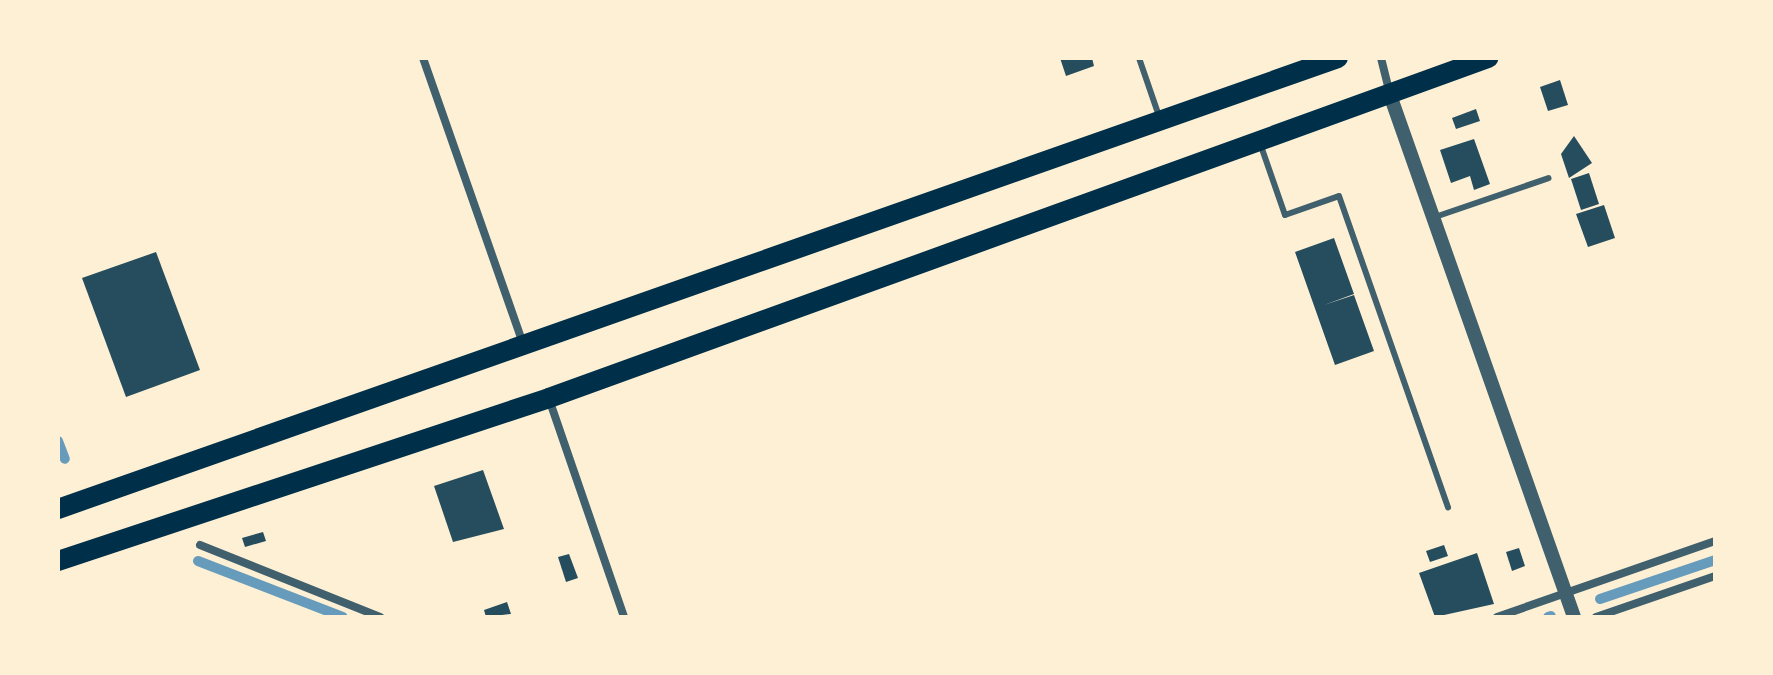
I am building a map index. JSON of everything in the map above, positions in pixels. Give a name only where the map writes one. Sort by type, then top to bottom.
[{"type":"main road","points":[[58,509],[1338,58]]},
{"type":"main road","points":[[58,561],[549,398],[1261,146],[1488,58]]},
{"type":"street","points":[[423,58],[525,347]]},
{"type":"street","points":[[1381,58],[1390,95],[1574,617]]},
{"type":"street","points":[[549,398],[624,617]]},
{"type":"street","points":[[1497,617],[1715,541]]},
{"type":"street","points":[[200,545],[380,617]]},
{"type":"street","points":[[1596,617],[1715,576]]},
{"type":"lane","points":[[1139,58],[1161,121]]},
{"type":"lane","points":[[1261,146],[1285,215],[1339,196],[1448,507]]},
{"type":"lane","points":[[1433,218],[1549,178]]},
{"type":"building","points":[[1060,58],[1092,58],[1094,66],[1066,76]]},
{"type":"building","points":[[1560,80],[1568,105],[1548,111],[1540,87]]},
{"type":"building","points":[[1476,109],[1480,121],[1456,129],[1452,118]]},
{"type":"building","points":[[1574,136],[1592,163],[1569,178],[1561,154]]},
{"type":"building","points":[[1474,139],[1490,184],[1474,190],[1470,176],[1451,183],[1440,150]]},
{"type":"building","points":[[1589,173],[1599,204],[1581,210],[1571,179]]},
{"type":"building","points":[[1604,205],[1615,238],[1588,247],[1576,214]]},
{"type":"building","points":[[1334,238],[1354,294],[1324,305],[1354,295],[1374,351],[1335,365],[1295,252]]},
{"type":"building","points":[[156,252],[200,370],[126,397],[82,278]]},
{"type":"building","points":[[483,470],[504,529],[453,542],[434,486]]},
{"type":"building","points":[[263,532],[266,541],[245,547],[242,538]]},
{"type":"building","points":[[1444,545],[1448,556],[1430,562],[1426,551]]},
{"type":"building","points":[[1519,548],[1525,566],[1512,571],[1506,552]]},
{"type":"building","points":[[1477,553],[1494,604],[1435,617],[1419,573]]},
{"type":"building","points":[[569,554],[578,578],[566,582],[558,557]]},
{"type":"building","points":[[507,602],[511,614],[486,617],[484,610]]},
{"type":"waterway","points":[[58,441],[65,459]]},
{"type":"waterway","points":[[1600,599],[1715,560]]},
{"type":"waterway","points":[[198,561],[343,617]]}]
